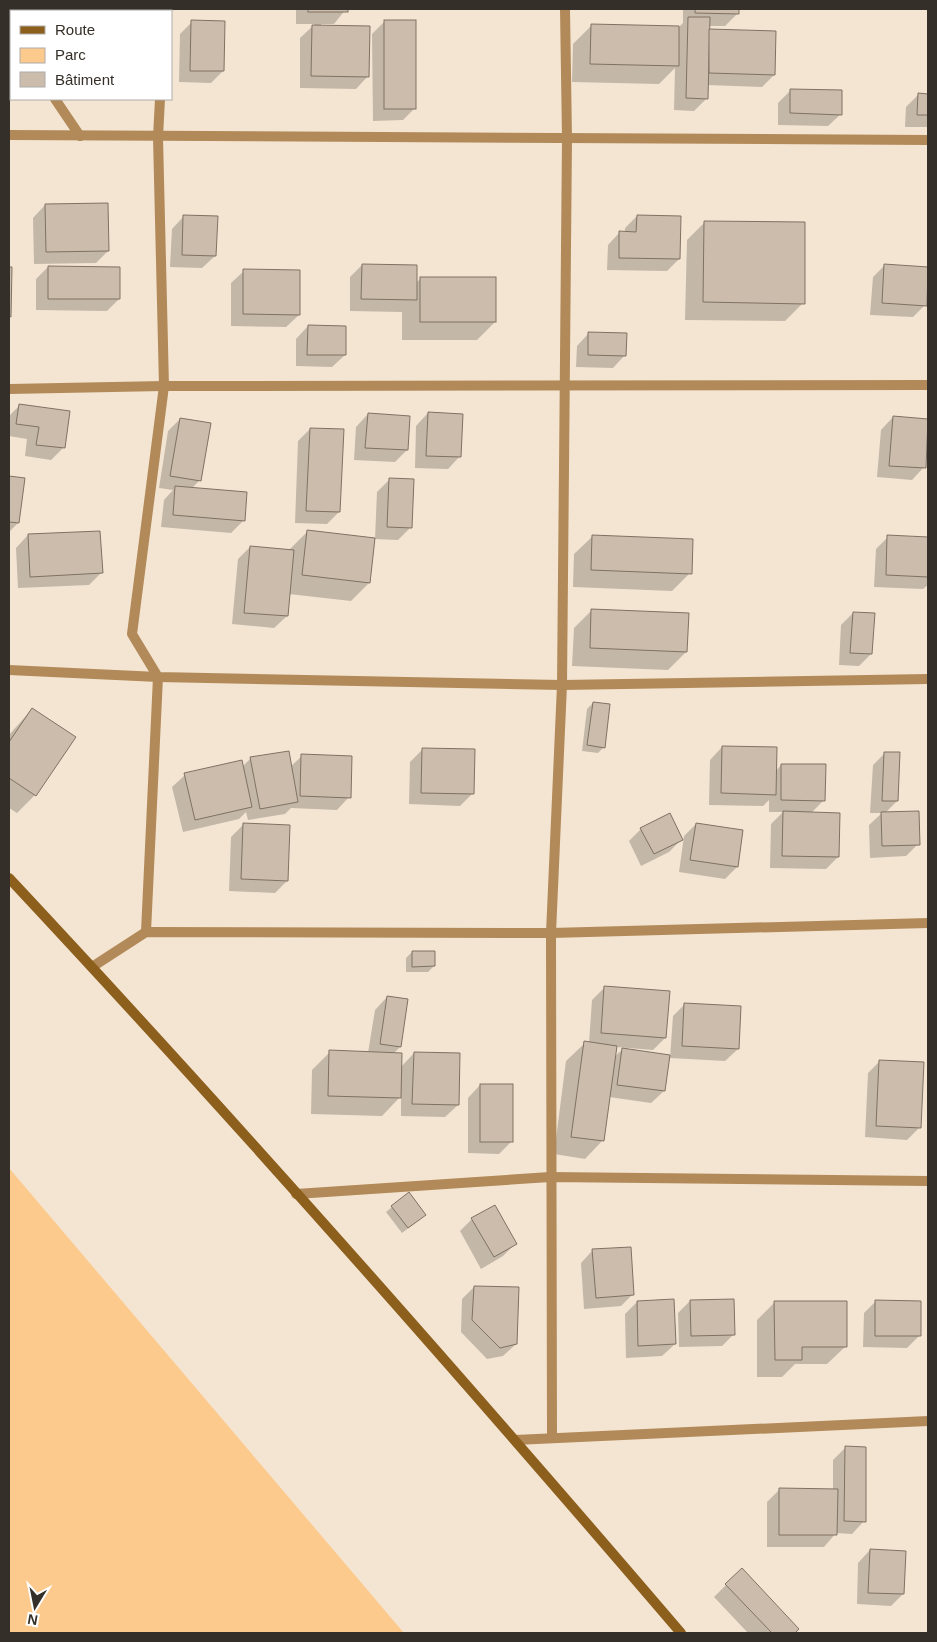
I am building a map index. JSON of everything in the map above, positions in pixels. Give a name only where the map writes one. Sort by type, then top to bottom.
[{"type":"main road","points":[[9,878],[92,966],[515,1440],[681,1633]]},
{"type":"street","points":[[552,1438],[551,933],[562,685],[567,139],[565,9]]},
{"type":"street","points":[[56,100],[80,136]]},
{"type":"street","points":[[146,932],[158,677],[132,634],[164,386],[158,137],[160,100]]},
{"type":"street","points":[[9,135],[928,140]]},
{"type":"street","points":[[9,389],[164,386],[928,385]]},
{"type":"street","points":[[9,670],[158,677],[562,685],[928,678]]},
{"type":"street","points":[[92,966],[146,932],[551,933],[928,923]]},
{"type":"street","points":[[296,1194],[550,1177],[928,1181]]},
{"type":"street","points":[[515,1440],[928,1421]]},
{"type":"green space","points":[[9,1168],[404,1633],[9,1633]]},
{"type":"building","points":[[308,9],[348,9],[348,12],[308,12]]},
{"type":"building","points":[[695,9],[739,9],[739,14],[695,13]]},
{"type":"building","points":[[688,17],[710,17],[708,99],[686,98]]},
{"type":"building","points":[[191,20],[225,21],[224,71],[190,71]]},
{"type":"building","points":[[384,20],[416,20],[416,109],[384,109]]},
{"type":"building","points":[[591,24],[679,26],[679,66],[590,64]]},
{"type":"building","points":[[312,25],[370,26],[369,77],[311,76]]},
{"type":"building","points":[[709,29],[776,31],[775,75],[709,73]]},
{"type":"building","points":[[790,89],[842,90],[842,115],[790,113]]},
{"type":"building","points":[[918,93],[928,94],[928,115],[917,115]]},
{"type":"building","points":[[108,203],[109,251],[46,252],[45,204]]},
{"type":"building","points":[[183,215],[218,216],[216,256],[182,255]]},
{"type":"building","points":[[637,215],[681,216],[680,259],[619,258],[619,231],[636,232]]},
{"type":"building","points":[[704,221],[805,222],[805,304],[703,302]]},
{"type":"building","points":[[362,264],[417,265],[417,300],[361,299]]},
{"type":"building","points":[[884,264],[928,267],[927,306],[882,303]]},
{"type":"building","points":[[48,266],[120,267],[120,299],[48,299]]},
{"type":"building","points":[[9,267],[12,267],[11,317],[9,316]]},
{"type":"building","points":[[243,269],[300,270],[300,315],[243,314]]},
{"type":"building","points":[[420,277],[496,277],[496,322],[420,322]]},
{"type":"building","points":[[308,325],[346,326],[346,355],[307,355]]},
{"type":"building","points":[[588,332],[627,333],[626,356],[588,355]]},
{"type":"building","points":[[19,404],[70,411],[65,448],[36,445],[39,427],[16,424]]},
{"type":"building","points":[[428,412],[463,414],[461,457],[426,456]]},
{"type":"building","points":[[368,413],[410,416],[408,450],[365,448]]},
{"type":"building","points":[[893,416],[928,419],[926,468],[889,466]]},
{"type":"building","points":[[180,418],[211,423],[201,481],[170,476]]},
{"type":"building","points":[[310,428],[344,429],[340,512],[306,511]]},
{"type":"building","points":[[9,476],[25,478],[19,523],[9,522]]},
{"type":"building","points":[[389,478],[414,479],[412,528],[387,527]]},
{"type":"building","points":[[175,486],[247,492],[245,521],[173,515]]},
{"type":"building","points":[[307,530],[375,538],[370,583],[302,575]]},
{"type":"building","points":[[100,531],[103,573],[30,577],[28,534]]},
{"type":"building","points":[[592,535],[693,539],[692,574],[591,570]]},
{"type":"building","points":[[887,535],[928,537],[928,577],[886,575]]},
{"type":"building","points":[[250,546],[294,550],[288,616],[244,613]]},
{"type":"building","points":[[591,609],[689,613],[687,652],[590,648]]},
{"type":"building","points":[[853,612],[875,613],[872,654],[850,653]]},
{"type":"building","points":[[593,702],[610,704],[605,748],[587,745]]},
{"type":"building","points":[[32,708],[76,737],[36,796],[9,778],[9,742]]},
{"type":"building","points":[[722,746],[777,747],[776,795],[721,793]]},
{"type":"building","points":[[422,748],[475,749],[474,794],[421,793]]},
{"type":"building","points":[[289,751],[298,802],[260,809],[250,757]]},
{"type":"building","points":[[884,752],[900,752],[898,801],[882,801]]},
{"type":"building","points":[[301,754],[352,756],[351,798],[300,796]]},
{"type":"building","points":[[242,760],[252,807],[195,820],[184,773]]},
{"type":"building","points":[[781,764],[826,764],[825,801],[781,800]]},
{"type":"building","points":[[783,811],[840,813],[839,857],[782,856]]},
{"type":"building","points":[[919,811],[920,845],[882,846],[881,812]]},
{"type":"building","points":[[670,813],[683,840],[654,854],[640,828]]},
{"type":"building","points":[[243,823],[290,825],[288,881],[241,879]]},
{"type":"building","points":[[696,823],[743,830],[738,867],[690,860]]},
{"type":"building","points":[[412,951],[435,951],[435,966],[412,967]]},
{"type":"building","points":[[604,986],[670,991],[666,1038],[601,1033]]},
{"type":"building","points":[[387,996],[408,999],[401,1047],[380,1044]]},
{"type":"building","points":[[684,1003],[741,1006],[739,1049],[682,1046]]},
{"type":"building","points":[[584,1041],[617,1046],[604,1141],[571,1137]]},
{"type":"building","points":[[622,1048],[670,1055],[665,1091],[617,1085]]},
{"type":"building","points":[[329,1050],[402,1053],[401,1098],[328,1096]]},
{"type":"building","points":[[414,1052],[460,1053],[459,1105],[412,1104]]},
{"type":"building","points":[[879,1060],[924,1062],[921,1128],[876,1126]]},
{"type":"building","points":[[480,1084],[513,1084],[513,1142],[480,1142]]},
{"type":"building","points":[[409,1192],[426,1215],[408,1228],[391,1206]]},
{"type":"building","points":[[495,1205],[517,1244],[494,1257],[471,1218]]},
{"type":"building","points":[[631,1247],[634,1295],[596,1298],[592,1249]]},
{"type":"building","points":[[474,1286],[519,1287],[517,1344],[500,1348],[472,1320]]},
{"type":"building","points":[[674,1299],[676,1344],[638,1346],[637,1301]]},
{"type":"building","points":[[734,1299],[735,1335],[691,1336],[690,1300]]},
{"type":"building","points":[[875,1300],[921,1301],[921,1336],[875,1336]]},
{"type":"building","points":[[774,1301],[847,1301],[847,1347],[802,1347],[802,1360],[775,1360]]},
{"type":"building","points":[[845,1446],[866,1447],[866,1522],[844,1521]]},
{"type":"building","points":[[779,1488],[838,1489],[837,1535],[779,1535]]},
{"type":"building","points":[[870,1549],[906,1551],[904,1594],[868,1593]]},
{"type":"building","points":[[742,1568],[799,1629],[795,1633],[772,1633],[725,1584]]}]
